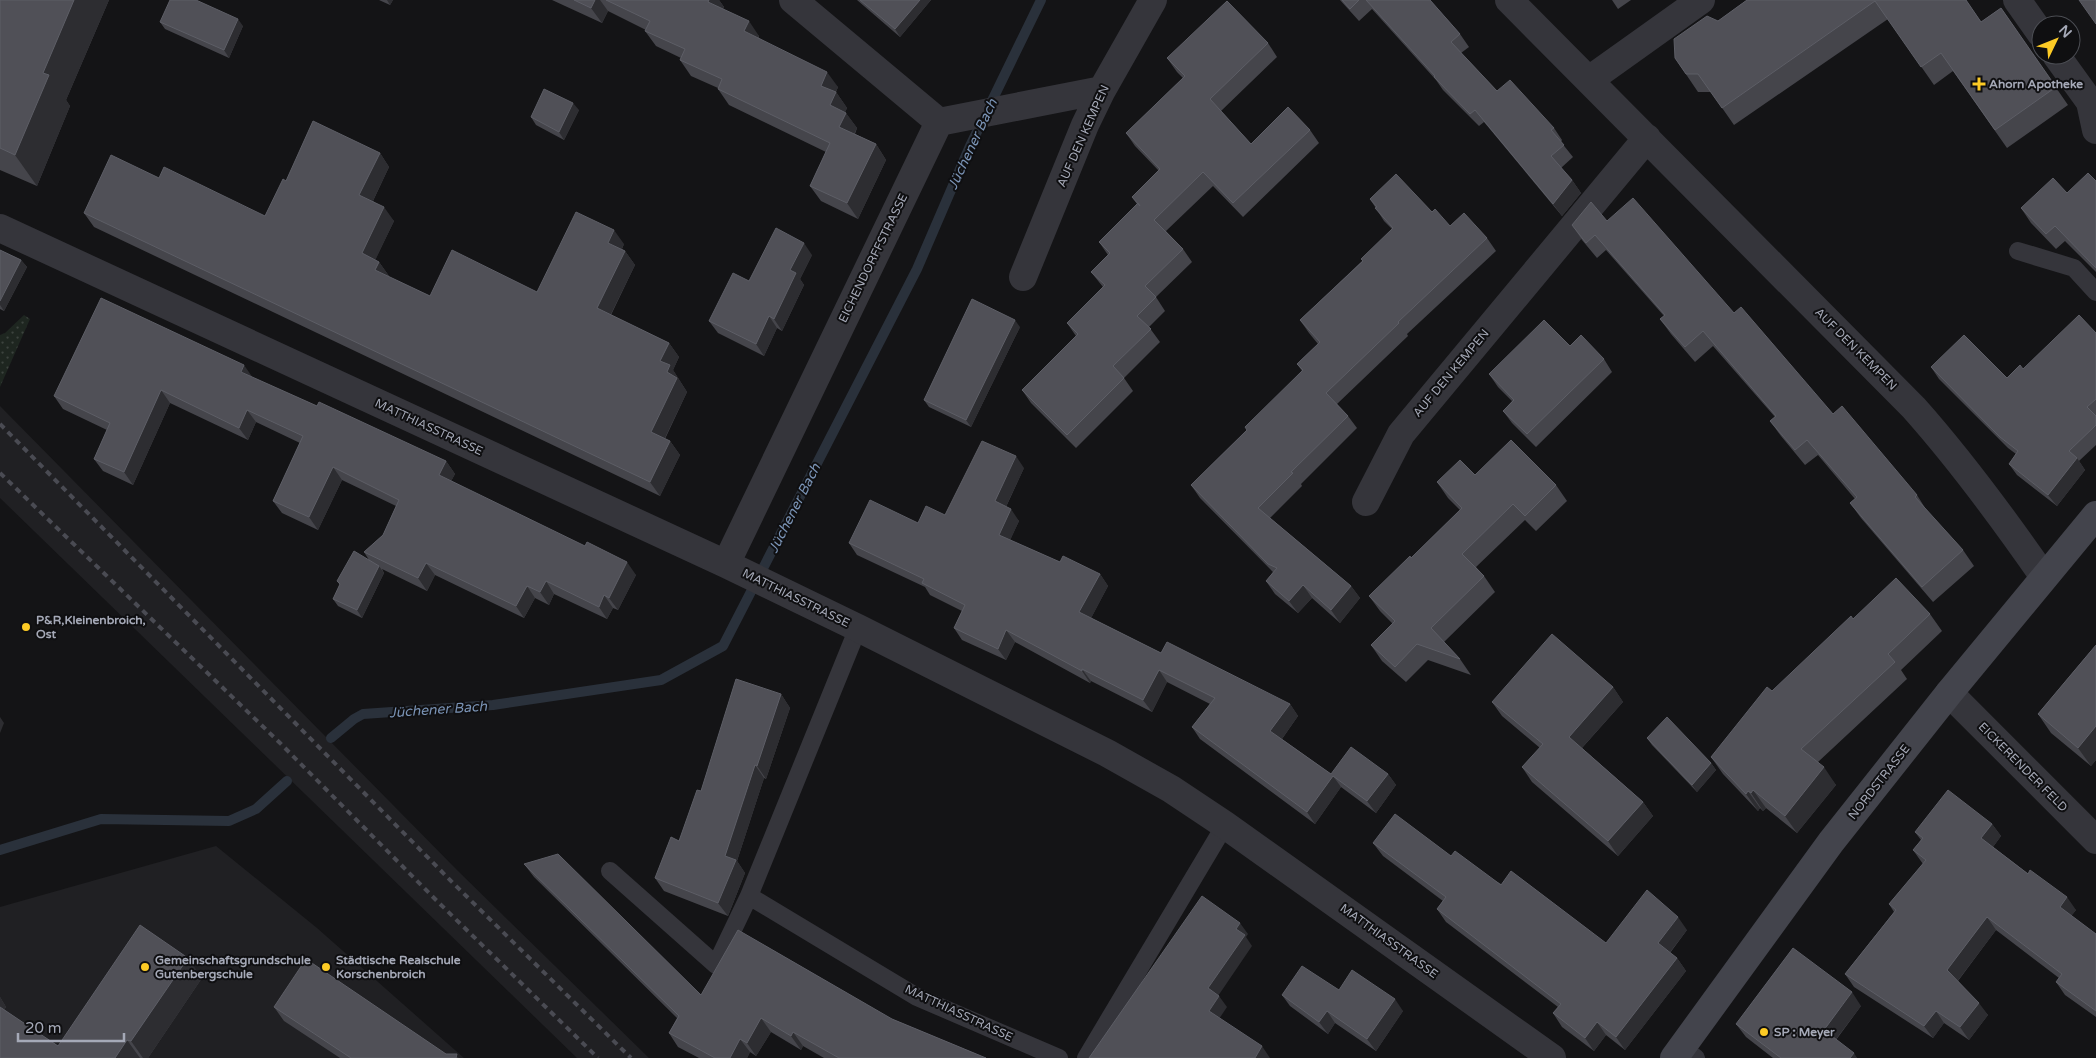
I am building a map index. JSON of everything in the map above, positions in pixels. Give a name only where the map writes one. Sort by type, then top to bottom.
[{"type":"street","points":[[793,0],[946,121],[1102,90]]},
{"type":"street","name":"AUF DEN KEMPEN","points":[[1023,277],[1085,125],[1102,90],[1153,0]]},
{"type":"street","name":"AUF DEN KEMPEN","points":[[1508,0],[1914,408],[1949,447],[1997,508],[2044,577]]},
{"type":"street","points":[[1589,80],[1701,0]]},
{"type":"street","points":[[2017,0],[2031,20]]},
{"type":"street","points":[[2063,65],[2090,102],[2096,130]]},
{"type":"street","name":"EICHENDORFFSTRASSE","points":[[733,568],[946,121]]},
{"type":"street","name":"AUF DEN KEMPEN","points":[[1366,502],[1400,434],[1647,138]]},
{"type":"street","name":"MATTHIASSTRASSE","points":[[0,228],[733,568],[858,628],[1107,753],[1170,789],[1225,825],[1552,1058]]},
{"type":"street","name":"NORDSTRASSE","points":[[1684,1054],[1816,862],[1949,693],[2096,515]]},
{"type":"street","name":"EICKERENDER FELD","points":[[1949,693],[2096,840]]},
{"type":"lane","points":[[2018,251],[2074,268],[2096,292]]},
{"type":"lane","name":"MATTHIASSTRASSE","points":[[858,628],[749,896],[917,997],[1059,1058]]},
{"type":"lane","points":[[1086,1058],[1225,825]]},
{"type":"lane","points":[[610,871],[716,965],[749,896]]},
{"type":"shaded area","points":[[24,315],[30,319],[0,387],[0,335],[5,333]]},
{"type":"shaded area","points":[[0,406],[457,870],[649,1058],[577,1058],[0,498]]},
{"type":"shaded area","name":"Gemeinschaftsgrundschule Gutenbergschule","points":[[216,846],[317,928],[464,1058],[0,1058],[0,907]]},
{"type":"building","points":[[0,0],[74,0],[43,73],[49,75],[15,155],[0,148]]},
{"type":"building","points":[[170,0],[196,0],[238,19],[224,50],[160,22]]},
{"type":"building","points":[[574,0],[595,0],[591,8]]},
{"type":"building","points":[[606,0],[709,0],[708,2],[749,21],[744,31],[827,72],[821,86],[836,92],[830,105],[846,113],[839,127],[876,144],[847,203],[810,186],[830,143],[718,89],[722,79],[680,60],[685,49],[645,31],[650,21]]},
{"type":"building","points":[[860,0],[920,0],[895,29]]},
{"type":"building","points":[[1342,0],[1359,0],[1350,9]]},
{"type":"building","points":[[1366,0],[1430,0],[1460,34],[1451,42],[1497,91],[1510,80],[1554,128],[1551,130],[1564,145],[1551,156],[1572,180],[1553,204],[1475,110],[1470,114],[1434,77]]},
{"type":"building","points":[[1747,0],[1966,0],[1981,22],[2001,8],[2031,51],[2031,65],[2041,65],[2056,87],[1995,130],[1941,53],[1921,67],[1875,1],[1722,108],[1698,74],[1686,74],[1675,58],[1674,39],[1707,16],[1718,21]]},
{"type":"building","points":[[2079,0],[2096,0],[2096,24]]},
{"type":"building","points":[[1227,1],[1268,43],[1210,99],[1251,144],[1288,107],[1310,130],[1233,203],[1203,172],[1154,220],[1183,249],[1145,286],[1156,297],[1137,316],[1151,329],[1113,366],[1124,378],[1067,435],[1022,390],[1078,334],[1067,323],[1105,285],[1091,272],[1110,253],[1099,242],[1138,203],[1132,197],[1160,169],[1126,133],[1185,76],[1167,58]]},
{"type":"building","points":[[544,89],[573,103],[559,132],[531,117]]},
{"type":"building","points":[[313,121],[380,153],[359,195],[384,207],[362,253],[379,262],[375,270],[430,296],[452,250],[537,292],[576,212],[614,230],[608,243],[625,251],[597,308],[669,343],[660,361],[670,365],[667,372],[677,378],[651,432],[670,441],[650,482],[84,213],[111,155],[159,178],[164,167],[265,216],[283,179],[286,181]]},
{"type":"building","points":[[2088,173],[2096,181],[2096,268],[2055,226],[2046,234],[2021,208],[2053,178],[2067,193]]},
{"type":"building","points":[[1396,174],[1432,212],[1435,209],[1450,226],[1464,213],[1487,238],[1326,393],[1348,416],[1291,472],[1293,473],[1258,508],[1351,586],[1331,610],[1303,585],[1289,601],[1266,581],[1277,568],[1268,564],[1191,485],[1247,430],[1245,427],[1303,370],[1297,364],[1320,342],[1300,320],[1363,261],[1361,259],[1393,228],[1375,208],[1377,207],[1370,199]]},
{"type":"building","points":[[1633,198],[1734,313],[1741,307],[1833,414],[1842,406],[1917,495],[1915,497],[1963,550],[1922,587],[1850,503],[1857,497],[1807,440],[1795,450],[1770,421],[1776,416],[1703,331],[1685,347],[1660,319],[1665,315],[1595,235],[1586,243],[1572,225],[1591,202],[1607,221]]},
{"type":"building","points":[[776,228],[804,243],[790,270],[796,273],[774,319],[769,316],[756,344],[709,321],[733,273],[749,281]]},
{"type":"building","points":[[0,250],[21,260],[0,301]]},
{"type":"building","points":[[101,298],[244,365],[241,372],[317,406],[319,402],[446,461],[439,475],[585,546],[587,542],[627,562],[609,598],[604,595],[599,607],[546,581],[540,592],[527,586],[516,606],[426,563],[418,578],[364,552],[383,535],[399,500],[333,467],[309,517],[273,501],[303,436],[247,410],[239,428],[161,390],[124,472],[94,459],[110,423],[54,396]]},
{"type":"building","points":[[972,299],[1015,320],[966,420],[924,400]]},
{"type":"building","points":[[2079,315],[2096,333],[2096,399],[2087,407],[2096,416],[2096,425],[2069,451],[2077,458],[2048,495],[2009,464],[2018,451],[2000,437],[1931,367],[1964,335],[2007,378],[2020,365],[2023,369]]},
{"type":"building","points":[[1544,320],[1570,346],[1581,335],[1604,359],[1527,434],[1503,411],[1514,400],[1489,374]]},
{"type":"building","points":[[1511,440],[1556,485],[1525,516],[1513,504],[1462,554],[1484,576],[1431,628],[1460,659],[1417,644],[1395,667],[1371,645],[1395,621],[1369,596],[1462,508],[1437,482],[1460,460],[1475,475]]},
{"type":"building","points":[[982,441],[1016,456],[995,501],[1011,509],[999,535],[1060,562],[1063,556],[1100,574],[1079,612],[1161,653],[1167,642],[1290,704],[1270,731],[1331,774],[1351,747],[1388,774],[1367,801],[1333,776],[1307,812],[1192,727],[1215,698],[1159,670],[1143,700],[1082,669],[1082,671],[1006,630],[998,649],[954,628],[965,605],[922,583],[924,579],[849,543],[870,500],[918,523],[926,506],[945,515]]},
{"type":"building","points":[[354,551],[379,566],[357,610],[333,599],[340,584],[337,581]]},
{"type":"building","points":[[1896,578],[1930,614],[1888,654],[1895,662],[1801,749],[1824,767],[1785,816],[1753,790],[1751,793],[1748,791],[1746,794],[1711,757],[1767,687],[1772,691],[1851,616],[1853,619]]},
{"type":"building","points":[[1552,634],[1613,687],[1569,737],[1643,802],[1608,841],[1522,767],[1543,744],[1492,702]]},
{"type":"building","points":[[2096,645],[2096,726],[2078,748],[2038,714]]},
{"type":"building","points":[[736,679],[781,694],[725,856],[736,860],[718,903],[655,878],[671,837],[679,841],[697,790],[701,791]]},
{"type":"building","points":[[1667,717],[1711,763],[1692,785],[1647,738]]},
{"type":"building","points":[[1948,790],[1992,824],[1981,838],[2028,874],[2030,870],[2067,897],[2060,907],[2096,934],[2096,1011],[2056,982],[2062,974],[1987,917],[1947,970],[1979,1003],[1960,1027],[1936,1011],[1924,1026],[1845,974],[1896,910],[1889,904],[1926,860],[1913,850],[1923,838],[1915,832]]},
{"type":"building","points":[[1395,814],[1451,856],[1455,851],[1501,885],[1511,871],[1606,943],[1647,890],[1678,917],[1658,943],[1677,958],[1616,1037],[1597,1022],[1585,1038],[1553,1013],[1561,1004],[1437,909],[1446,897],[1373,843]]},
{"type":"building","points":[[558,854],[701,995],[738,930],[892,1019],[986,1058],[839,1058],[793,1032],[791,1036],[761,1018],[747,1043],[740,1039],[730,1058],[715,1058],[669,1033],[679,1016],[524,864]]},
{"type":"building","points":[[1202,896],[1240,923],[1236,929],[1245,935],[1208,988],[1219,996],[1209,1011],[1262,1046],[1255,1058],[1089,1058]]},
{"type":"building","points":[[140,925],[188,958],[131,1041],[127,1040],[115,1058],[0,1058],[0,1007],[58,1046]]},
{"type":"building","points":[[1793,948],[1852,992],[1824,1030],[1854,1053],[1850,1058],[1781,1058],[1736,1024]]},
{"type":"building","name":"Städtische Realschule Korschenbroich","points":[[306,959],[446,1054],[457,1054],[456,1058],[351,1058],[274,1007]]},
{"type":"building","points":[[1302,966],[1339,990],[1352,970],[1395,999],[1367,1039],[1327,1011],[1319,1022],[1282,995]]},
{"type":"waterway","name":"Jüchener Bach","points":[[331,738],[363,714],[493,705],[661,680],[723,646],[917,269],[970,146],[1041,0]]},
{"type":"waterway","name":"Jüchener Bach","points":[[0,850],[101,819],[229,821],[256,809],[287,781]]},
{"type":"railway","points":[[0,424],[453,883],[631,1058]]},
{"type":"railway","points":[[0,473],[279,742],[436,900],[598,1058]]},
{"type":"place","name":"Ahorn Apotheke","points":[[1979,84]]},
{"type":"place","name":"P&R,Kleinenbroich, Ost","points":[[26,627]]},
{"type":"place","name":"Gemeinschaftsgrundschule Gutenbergschule","points":[[145,967]]},
{"type":"place","name":"Städtische Realschule Korschenbroich","points":[[326,967]]},
{"type":"place","name":"SP : Meyer","points":[[1764,1032]]}]
